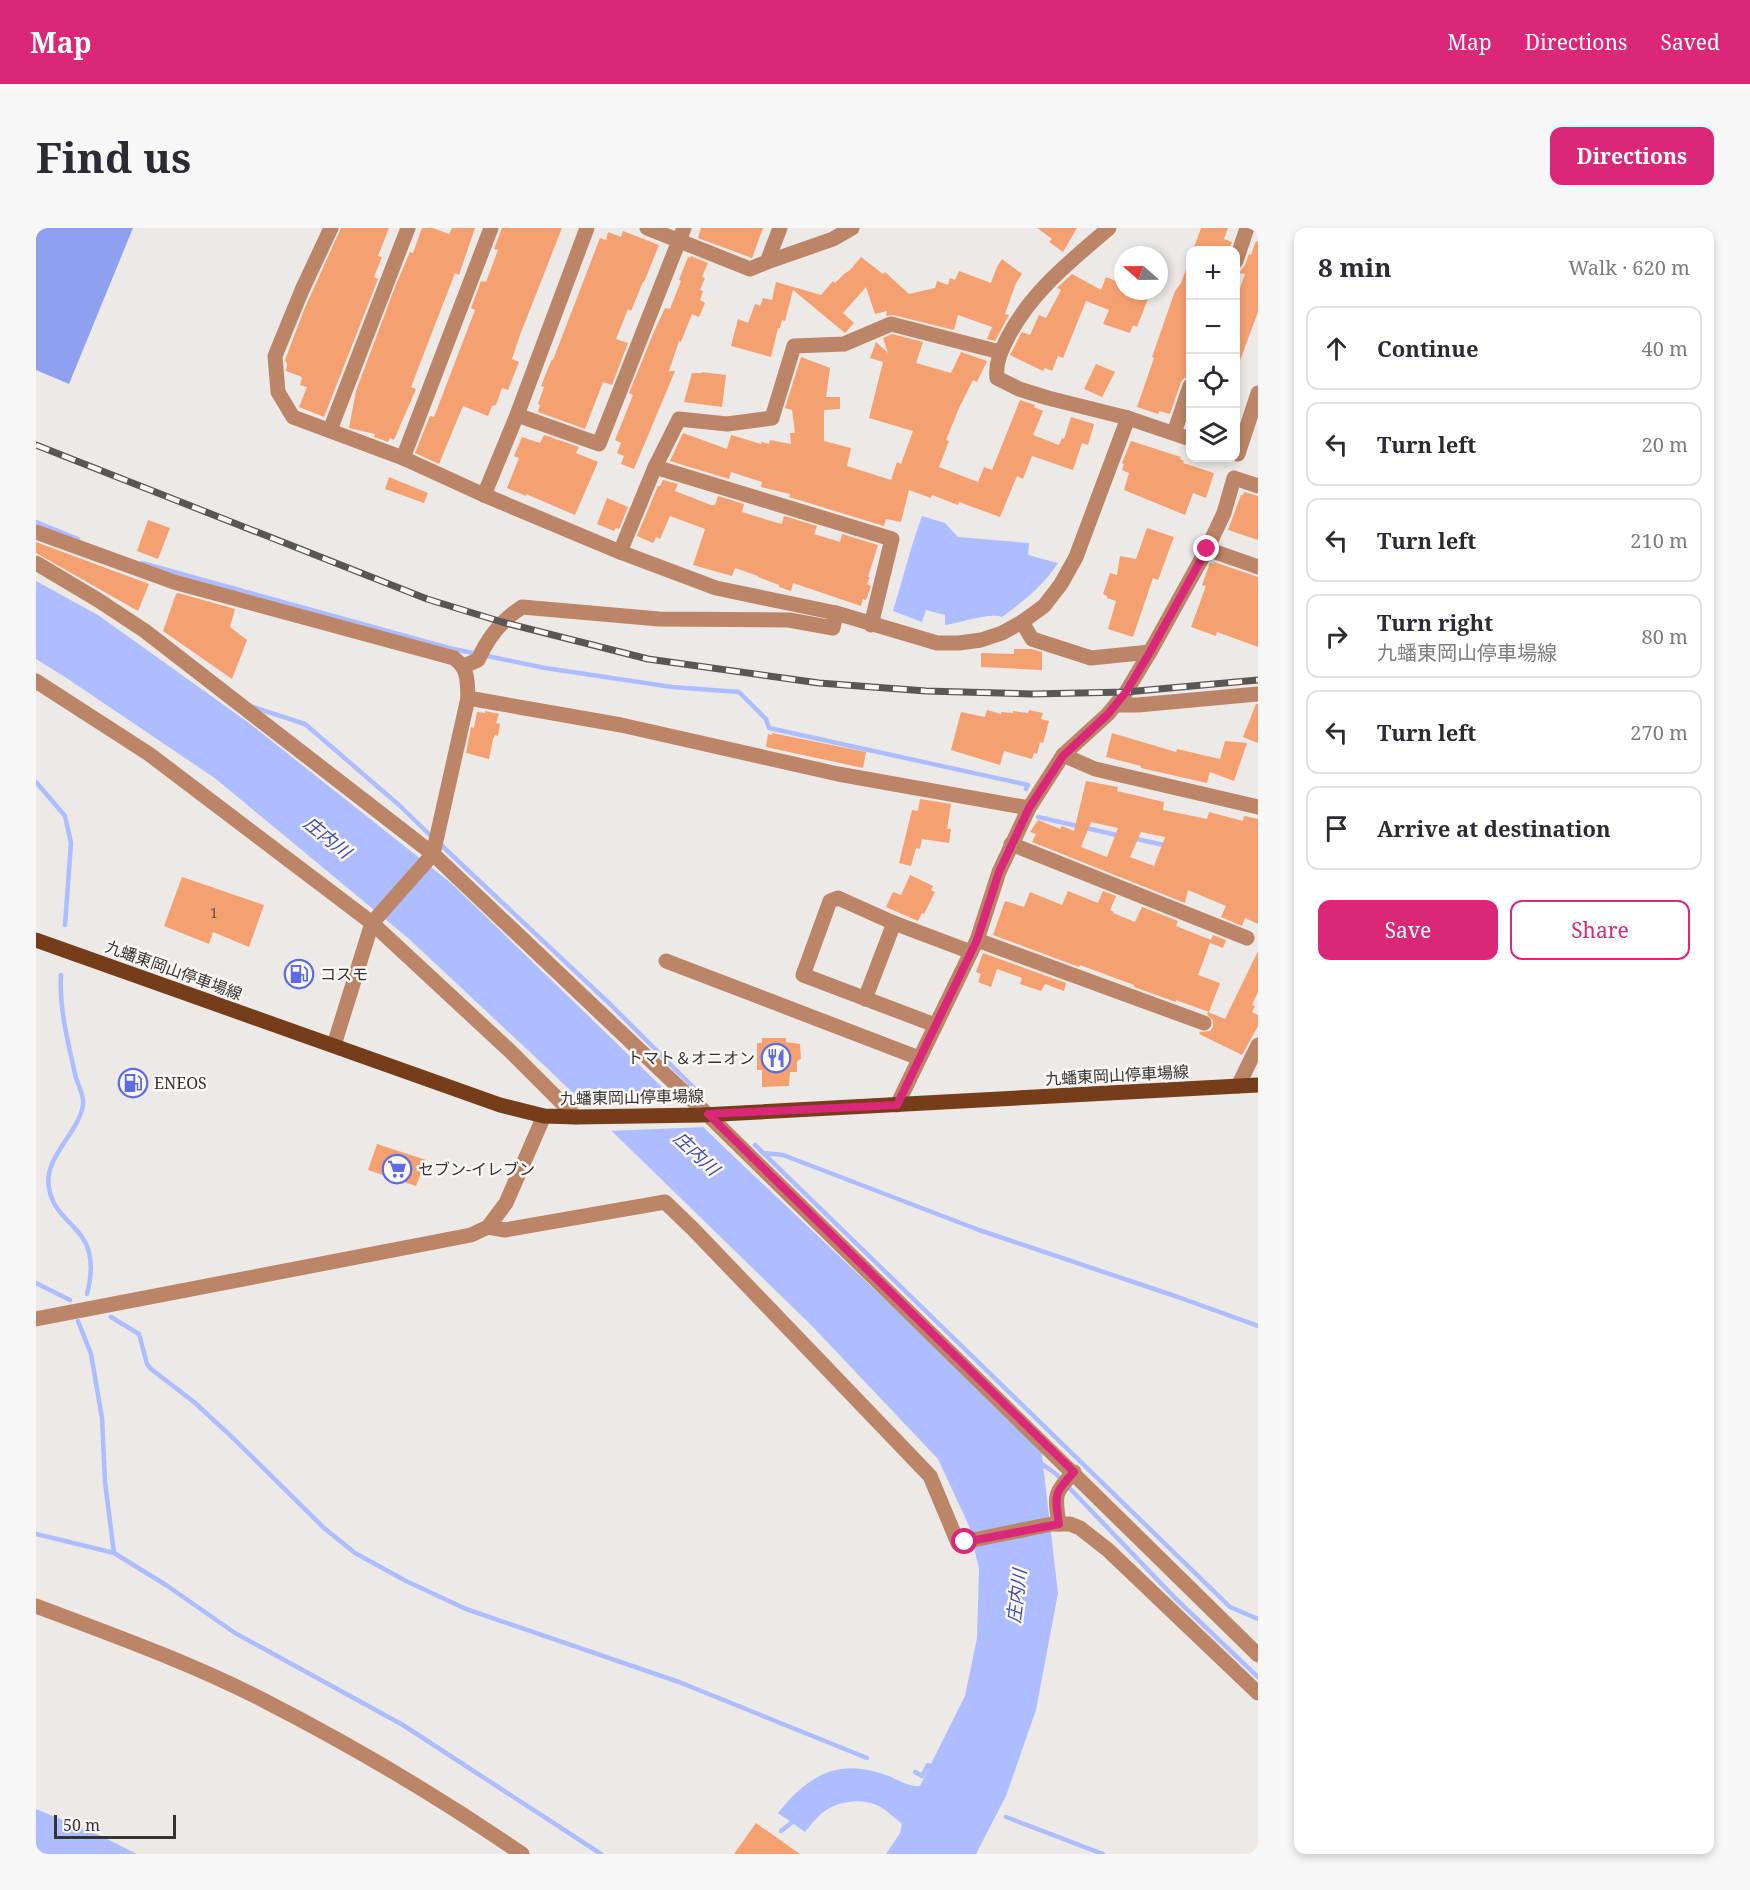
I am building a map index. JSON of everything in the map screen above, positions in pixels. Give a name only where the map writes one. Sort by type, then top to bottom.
[{"type":"main road","name":"九蟠東岡山停車場線","points":[[36,940],[501,1105],[544,1116],[582,1118],[705,1115],[1258,1085]]},
{"type":"street","points":[[332,228],[302,290],[275,356],[278,392],[293,417],[403,458],[620,552],[716,588],[836,613],[937,643],[959,644],[1002,633],[1044,606],[1061,584],[1076,557],[1128,418]]},
{"type":"street","points":[[330,430],[408,228]]},
{"type":"street","points":[[403,458],[491,228]]},
{"type":"street","points":[[484,495],[517,415],[587,228]]},
{"type":"street","points":[[647,228],[682,234],[750,269],[833,238],[852,228]]},
{"type":"street","points":[[767,262],[780,228]]},
{"type":"street","points":[[1109,228],[1041,288],[1019,316],[1000,352],[995,368],[997,378],[1019,389],[1128,418],[1186,437]]},
{"type":"street","points":[[1240,249],[1247,228]]},
{"type":"street","points":[[517,415],[599,444],[682,234]]},
{"type":"street","points":[[620,552],[655,467],[679,419],[727,424],[772,417],[794,346],[844,344],[891,324],[1000,352]]},
{"type":"street","points":[[1240,445],[1258,393]]},
{"type":"street","points":[[1174,433],[1186,400]]},
{"type":"street","points":[[897,1105],[974,946],[996,880],[1029,808],[1063,756],[1116,705],[1150,652],[1207,549],[1224,513],[1236,462]]},
{"type":"street","points":[[655,467],[892,538],[871,624]]},
{"type":"street","points":[[1234,478],[1258,486]]},
{"type":"street","points":[[36,532],[174,582],[454,658],[464,666],[468,698],[433,848],[374,921],[334,1046]]},
{"type":"street","points":[[1207,549],[1258,567]]},
{"type":"street","points":[[36,563],[98,600],[145,632],[433,848],[1258,1655]]},
{"type":"street","points":[[464,666],[478,660],[486,643],[506,617],[522,607],[659,619],[789,620],[833,628],[836,613]]},
{"type":"street","points":[[1022,622],[1032,639],[1090,658],[1150,652]]},
{"type":"street","points":[[36,681],[149,754],[374,921],[582,1118]]},
{"type":"street","points":[[1116,705],[1258,694]]},
{"type":"street","points":[[468,698],[621,725],[838,774],[1029,808]]},
{"type":"street","points":[[1063,756],[1095,770],[1258,807]]},
{"type":"street","points":[[1011,844],[1247,938]]},
{"type":"street","points":[[935,1025],[803,975],[830,901],[838,898],[894,923],[974,946],[1204,1023]]},
{"type":"street","points":[[866,999],[894,923]]},
{"type":"street","points":[[666,961],[919,1058]]},
{"type":"street","points":[[1238,1086],[1258,1045]]},
{"type":"street","points":[[36,1319],[471,1236],[488,1227],[506,1203],[544,1116]]},
{"type":"street","points":[[488,1227],[505,1230],[665,1202],[693,1228],[930,1476],[958,1543],[1056,1524],[1080,1528],[1101,1544],[1258,1693]]},
{"type":"street","points":[[1056,1524],[1056,1498],[1059,1488],[1072,1474]]},
{"type":"street","points":[[36,1606],[188,1666],[262,1700],[401,1776],[522,1854]]},
{"type":"shaded area","points":[[36,228],[133,228],[69,384],[36,370]]},
{"type":"water","points":[[922,516],[945,523],[958,537],[1029,543],[1028,555],[1058,563],[1033,593],[1002,617],[983,617],[945,625],[945,615],[926,610],[922,622],[893,611]]},
{"type":"water","name":"庄内川","points":[[36,581],[98,615],[249,723],[451,883],[727,1150],[1041,1447],[1058,1593],[1036,1710],[1006,1796],[976,1854],[886,1854],[900,1833],[902,1824],[873,1803],[859,1801],[838,1804],[819,1815],[805,1832],[778,1813],[812,1780],[838,1769],[869,1770],[907,1784],[920,1786],[965,1696],[977,1638],[979,1569],[969,1526],[938,1459],[812,1326],[547,1068],[408,938],[216,779],[36,659]]},
{"type":"water","points":[[36,1809],[103,1837],[137,1854],[36,1854]]},
{"type":"pier","points":[[574,1098],[602,1102],[682,1102],[707,1127],[608,1131]]},
{"type":"building","points":[[341,228],[389,228],[378,256],[382,257],[374,277],[378,279],[324,417],[299,407],[307,387],[300,385],[302,377],[286,371],[285,360],[304,310]]},
{"type":"building","points":[[422,228],[433,228],[449,234],[452,228],[475,228],[459,275],[455,273],[411,387],[416,389],[394,440],[390,438],[388,442],[374,437],[375,434],[349,428],[356,391],[395,287],[410,252],[413,253]]},
{"type":"building","points":[[502,228],[562,228],[512,359],[519,362],[508,390],[502,388],[496,405],[492,406],[488,416],[463,406],[439,464],[415,453],[430,416],[434,417],[475,310],[471,308],[481,281],[486,282],[498,250],[494,249]]},
{"type":"building","points":[[701,228],[763,228],[752,258],[698,238]]},
{"type":"building","points":[[1037,228],[1077,228],[1063,252],[1049,242],[1052,239]]},
{"type":"building","points":[[1201,228],[1228,228],[1224,239],[1232,242],[1230,246],[1194,246]]},
{"type":"building","points":[[623,231],[659,245],[631,311],[628,309],[616,339],[628,343],[612,385],[603,382],[585,429],[538,412],[540,405],[538,404],[544,387],[541,386],[600,238],[606,240],[608,232],[621,237]]},
{"type":"building","points":[[1256,241],[1258,242],[1258,312],[1240,361],[1240,288],[1245,274],[1240,272],[1249,254],[1251,255]]},
{"type":"building","points":[[691,256],[708,263],[700,290],[703,291],[700,300],[705,303],[699,317],[692,314],[681,342],[679,341],[669,371],[675,371],[634,469],[621,464],[624,456],[617,453],[621,443],[615,440],[633,395],[629,393],[653,334],[665,308],[670,309],[688,257]]},
{"type":"building","points":[[861,257],[883,274],[885,272],[909,294],[935,288],[937,281],[948,285],[950,278],[955,280],[959,271],[991,283],[1002,259],[1022,274],[1016,283],[1005,314],[1009,315],[995,341],[987,339],[992,327],[958,315],[954,330],[893,315],[886,316],[887,311],[875,314],[866,287],[843,313],[854,323],[845,333],[793,290],[785,321],[782,320],[778,328],[771,357],[731,346],[738,319],[748,323],[755,304],[760,306],[763,298],[772,300],[776,282],[821,295],[833,281],[835,283]]},
{"type":"building","points":[[1186,269],[1186,378],[1181,382],[1170,414],[1159,411],[1158,414],[1137,407],[1175,291]]},
{"type":"building","points":[[1072,274],[1101,290],[1106,277],[1114,280],[1114,300],[1148,300],[1137,327],[1133,325],[1130,333],[1103,324],[1109,310],[1086,301],[1063,358],[1058,356],[1052,371],[1045,368],[1043,371],[1010,355],[1022,332],[1030,335],[1039,315],[1046,318],[1061,290],[1057,288]]},
{"type":"building","points":[[892,334],[923,342],[916,363],[951,373],[961,352],[987,361],[977,382],[973,380],[959,408],[946,440],[949,441],[939,467],[978,482],[984,467],[992,470],[1020,400],[1035,405],[1034,407],[1043,411],[1033,435],[1059,445],[1062,438],[1064,439],[1071,417],[1094,424],[1088,445],[1082,443],[1073,470],[1032,456],[1023,479],[1017,476],[1000,517],[959,502],[958,505],[932,495],[931,498],[909,490],[901,522],[886,519],[884,526],[789,497],[790,494],[761,487],[762,482],[731,472],[729,479],[670,461],[683,433],[727,449],[731,435],[761,444],[762,442],[769,444],[770,440],[791,444],[790,433],[795,433],[792,410],[785,408],[801,357],[830,368],[826,397],[840,397],[840,409],[824,410],[824,441],[851,448],[847,466],[891,480],[897,462],[901,464],[913,431],[869,418],[883,362],[870,358],[876,342],[888,353],[883,338]]},
{"type":"building","points":[[1096,364],[1115,372],[1102,397],[1084,389]]},
{"type":"building","points":[[692,373],[726,375],[722,407],[684,402]]},
{"type":"building","points":[[544,435],[579,447],[576,453],[598,462],[575,515],[507,488],[519,458],[514,456],[522,437],[540,443]]},
{"type":"building","points":[[1131,441],[1181,457],[1183,463],[1214,473],[1206,498],[1193,493],[1185,515],[1124,490],[1129,473],[1122,470],[1124,464],[1122,463]]},
{"type":"building","points":[[389,477],[428,493],[424,503],[385,489]]},
{"type":"building","points":[[663,480],[678,484],[675,491],[711,505],[715,505],[718,496],[744,504],[742,512],[771,521],[782,524],[784,516],[817,526],[814,534],[840,542],[842,534],[878,545],[868,577],[870,577],[867,584],[871,586],[866,600],[863,599],[861,606],[793,583],[791,591],[735,568],[732,576],[693,565],[705,529],[670,516],[660,539],[656,537],[653,543],[637,536],[658,486]]},
{"type":"building","points":[[1244,492],[1258,496],[1258,540],[1228,530]]},
{"type":"building","points":[[607,498],[628,507],[619,529],[616,528],[614,531],[597,524]]},
{"type":"building","points":[[148,520],[170,528],[158,559],[137,551]]},
{"type":"building","points":[[1147,528],[1174,537],[1158,580],[1153,578],[1133,637],[1108,629],[1116,601],[1103,594],[1110,573],[1117,575],[1120,556],[1136,559]]},
{"type":"building","points":[[36,542],[149,584],[138,611],[36,553]]},
{"type":"building","points":[[1214,562],[1258,577],[1258,647],[1217,632],[1216,636],[1191,627],[1206,586],[1202,585],[1210,563],[1214,564]]},
{"type":"building","points":[[178,593],[235,609],[230,627],[247,640],[232,679],[163,631]]},
{"type":"building","points":[[1014,649],[1031,649],[1042,652],[1042,670],[981,667],[981,653],[1014,654]]},
{"type":"building","points":[[1256,704],[1258,704],[1258,743],[1243,737]]},
{"type":"building","points":[[987,710],[1001,714],[1001,712],[1013,713],[1013,711],[1028,713],[1029,710],[1043,713],[1041,719],[1049,721],[1043,743],[1040,742],[1037,754],[1034,753],[1032,759],[1004,751],[1000,765],[951,750],[961,712],[985,717]]},
{"type":"building","points":[[485,711],[499,714],[496,723],[500,724],[498,736],[495,735],[493,739],[489,759],[466,753],[471,727],[474,728],[477,712],[485,713]]},
{"type":"building","points":[[772,733],[866,752],[863,768],[766,747],[768,734],[772,735]]},
{"type":"building","points":[[1112,733],[1176,752],[1177,749],[1220,759],[1225,741],[1247,743],[1234,781],[1210,772],[1207,783],[1141,768],[1141,766],[1106,757]]},
{"type":"building","points":[[1086,781],[1118,787],[1117,791],[1164,802],[1163,810],[1207,819],[1209,812],[1243,821],[1244,816],[1258,819],[1258,924],[1245,918],[1242,926],[1221,917],[1226,906],[1188,890],[1185,903],[1032,842],[1036,834],[1030,832],[1038,820],[1060,829],[1062,826],[1074,831]],"holes":[[[1091,822],[1118,828],[1107,857],[1081,847]],[[1141,832],[1165,837],[1154,866],[1130,857]]]},
{"type":"building","points":[[920,799],[951,804],[947,829],[951,829],[949,843],[922,839],[920,849],[916,848],[911,866],[899,863],[912,810],[918,811]]},
{"type":"building","points":[[910,875],[933,886],[931,890],[935,892],[918,921],[886,907],[893,892],[901,895]]},
{"type":"building","points":[[182,877],[264,905],[249,947],[213,932],[209,944],[164,926]]},
{"type":"building","points":[[1068,891],[1098,903],[1103,891],[1116,896],[1110,910],[1113,913],[1135,922],[1142,907],[1178,921],[1176,926],[1211,940],[1213,935],[1226,940],[1223,948],[1210,943],[1198,975],[1220,983],[1209,1012],[993,935],[1005,901],[1024,907],[1030,892],[1062,905]]},
{"type":"building","points":[[1258,951],[1258,992],[1252,1005],[1255,1006],[1252,1012],[1258,1015],[1258,1026],[1242,1055],[1199,1034],[1210,1031],[1213,1027],[1213,1021],[1207,1014],[1208,1012],[1225,1019]]},
{"type":"building","points":[[983,953],[1066,983],[1064,991],[1045,984],[1041,991],[1020,984],[1022,978],[997,969],[991,987],[978,982],[981,974],[976,972]]},
{"type":"building","points":[[762,1038],[786,1038],[786,1042],[800,1044],[801,1059],[797,1061],[797,1072],[790,1072],[789,1086],[762,1087],[762,1070],[757,1070],[757,1043],[762,1043]]},
{"type":"building","points":[[377,1144],[426,1160],[416,1186],[368,1170]]},
{"type":"building","points":[[756,1823],[800,1854],[734,1854]]},
{"type":"waterway","points":[[36,522],[78,539]]},
{"type":"waterway","points":[[142,563],[449,648],[545,668],[672,687],[739,692],[766,719],[769,728],[1028,785],[1026,789]]},
{"type":"waterway","points":[[253,707],[305,724],[399,805],[433,838]]},
{"type":"waterway","points":[[36,782],[65,816],[71,843],[65,925]]},
{"type":"waterway","points":[[1038,817],[1121,836]]},
{"type":"waterway","points":[[1132,838],[1168,846]]},
{"type":"waterway","points":[[439,843],[611,1005],[702,1096]]},
{"type":"waterway","points":[[61,975],[61,1000],[65,1025],[83,1105],[75,1126],[51,1166],[49,1188],[58,1210],[82,1237],[89,1250],[91,1272],[87,1294]]},
{"type":"waterway","points":[[755,1145],[1230,1607],[1258,1619]]},
{"type":"waterway","points":[[763,1153],[783,1155],[979,1230],[1258,1326]]},
{"type":"waterway","points":[[36,1283],[70,1300]]},
{"type":"waterway","points":[[111,1317],[139,1334],[147,1364],[151,1369],[194,1402],[324,1528],[355,1553],[406,1581],[466,1609],[679,1682],[867,1758]]},
{"type":"waterway","points":[[78,1321],[91,1354],[102,1418],[105,1482],[114,1553]]},
{"type":"waterway","points":[[1038,1461],[1056,1474],[1175,1598],[1258,1677]]},
{"type":"waterway","points":[[36,1534],[114,1553],[166,1585],[235,1633],[403,1725],[601,1854]]},
{"type":"waterway","points":[[915,1772],[922,1776],[928,1765],[934,1768]]},
{"type":"waterway","points":[[1006,1817],[1103,1854]]},
{"type":"waterway","points":[[781,1831],[795,1820]]},
{"type":"railway","points":[[36,445],[427,599],[502,622],[648,659],[819,683],[926,691],[1032,694],[1126,692],[1258,680]]},
{"type":"place","name":"コスモ","points":[[299,974]]},
{"type":"place","name":"トマト＆オニオン","points":[[776,1058]]},
{"type":"place","name":"ENEOS","points":[[133,1083]]},
{"type":"place","name":"セブン-イレブン","points":[[397,1169]]},
{"type":"route","points":[[965,1542],[1059,1524],[1056,1498],[1059,1488],[1074,1472],[708,1114],[897,1105],[977,940],[999,872],[1029,808],[1063,756],[1108,714],[1126,692],[1207,549]]}]
